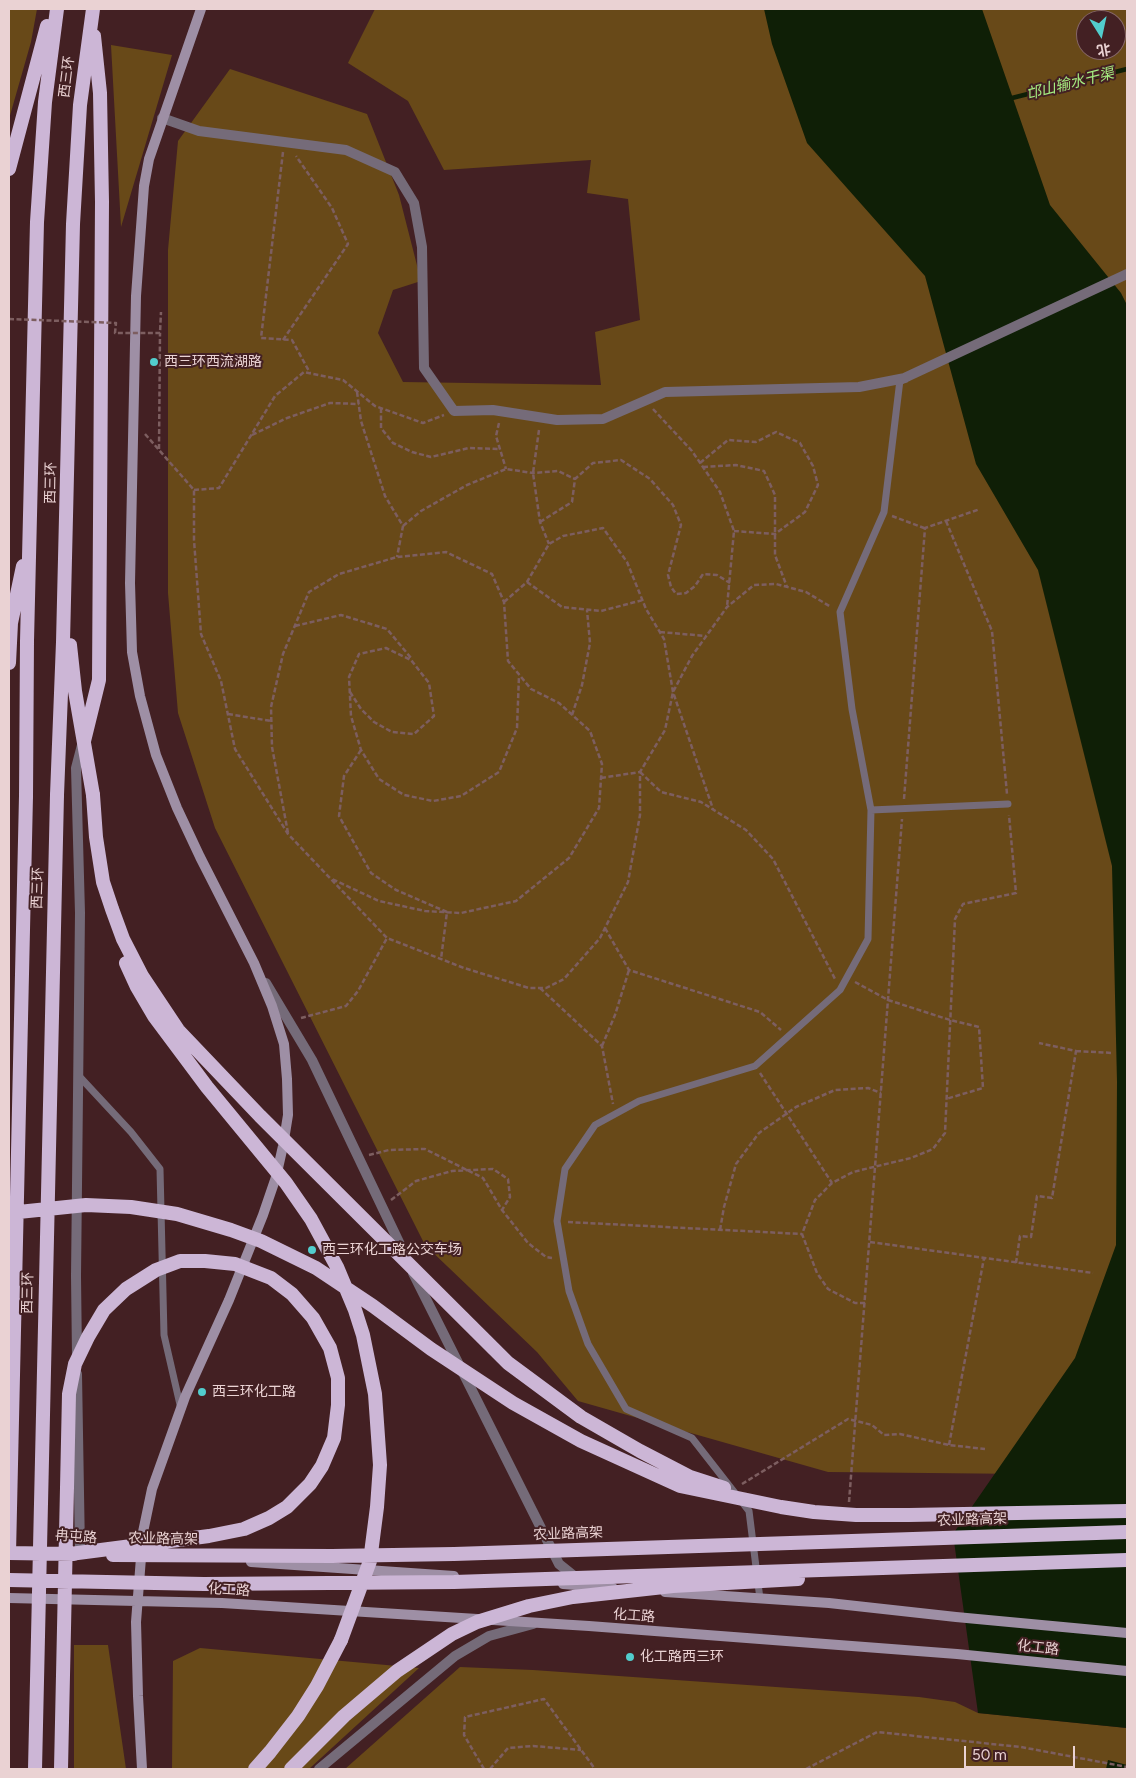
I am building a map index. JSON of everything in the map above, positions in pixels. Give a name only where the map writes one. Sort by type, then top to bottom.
[{"type":"highway","points":[[9,169],[52,9]]},
{"type":"highway","name":"西三环","points":[[9,1553],[26,796],[27,641],[34,303],[40,170],[47,84],[57,9]]},
{"type":"highway","points":[[84,741],[99,680],[102,202],[100,93],[92,12]]},
{"type":"highway","name":"西三环","points":[[35,1769],[70,304],[81,96],[92,12]]},
{"type":"highway","points":[[9,663],[11,623],[30,529]]},
{"type":"highway","points":[[64,596],[75,692],[93,795],[104,904],[113,937],[137,987],[154,1016],[207,1087],[286,1183],[312,1219],[337,1267],[355,1310],[363,1335],[375,1394],[380,1465],[370,1561],[341,1640],[317,1686],[298,1716],[255,1769]]},
{"type":"highway","points":[[96,837],[103,882],[123,939],[142,976],[178,1030],[273,1129],[508,1363],[580,1417],[640,1451],[690,1477],[780,1507]]},
{"type":"highway","points":[[9,1214],[86,1205],[131,1207],[177,1214],[262,1241],[316,1268],[373,1306],[431,1349],[513,1403],[580,1441],[680,1486],[780,1507],[814,1512],[909,1515],[1127,1510]]},
{"type":"highway","points":[[62,1769],[69,1394],[76,1364],[88,1337],[104,1310],[126,1289],[156,1270],[180,1262],[205,1261],[234,1264],[271,1278],[292,1294],[313,1318],[326,1340],[338,1378],[338,1405],[334,1438],[322,1466],[310,1484],[288,1506],[269,1518],[244,1529],[209,1536],[75,1552]]},
{"type":"highway","name":"农业路高架","points":[[9,1553],[75,1552],[224,1556],[454,1554],[1127,1532]]},
{"type":"highway","points":[[9,1580],[204,1584],[454,1582],[1127,1560]]},
{"type":"highway","points":[[291,1769],[344,1716],[397,1671],[452,1634],[502,1613],[582,1596],[673,1586],[846,1577],[880,1567]]},
{"type":"main road","points":[[142,1769],[136,1622],[143,1532],[152,1489],[181,1409],[229,1300],[263,1216],[276,1177],[288,1115],[284,1044],[272,1006],[254,963],[177,808],[156,755],[140,696],[132,652],[130,583],[136,296],[144,186],[149,159],[162,118],[201,9]]},
{"type":"main road","name":"冉屯路","points":[[9,1546],[141,1555]]},
{"type":"main road","name":"化工路","points":[[141,1555],[829,1603],[1127,1633]]},
{"type":"main road","points":[[9,1598],[137,1600]]},
{"type":"main road","name":"化工路","points":[[137,1600],[222,1603],[537,1623],[957,1654],[1127,1671]]},
{"type":"street","points":[[162,118],[199,131],[346,150],[395,172],[414,203],[422,247],[424,368],[454,411],[500,411],[557,420],[603,419],[665,392],[859,386],[903,379],[1127,274]]},
{"type":"street","points":[[75,1552],[80,913],[76,768],[84,741]]},
{"type":"street","points":[[254,963],[312,1060],[440,1329],[559,1564],[574,1576],[598,1587]]},
{"type":"street","points":[[319,1769],[455,1656],[489,1636],[537,1623]]},
{"type":"lane","points":[[760,1598],[749,1511],[692,1438],[626,1410],[588,1344],[569,1291],[556,1221],[565,1169],[595,1125],[639,1100],[755,1066],[840,990],[868,939],[871,810],[852,709],[840,612],[884,512],[903,379]]},
{"type":"lane","points":[[871,810],[1008,804]]},
{"type":"lane","points":[[78,1076],[131,1132],[160,1169],[164,1335],[181,1409]]},
{"type":"path","points":[[285,141],[261,338],[292,340],[310,373]]},
{"type":"path","points":[[284,340],[348,244],[332,208],[285,141]]},
{"type":"path","points":[[159,450],[161,312]]},
{"type":"path","points":[[9,319],[116,323],[115,333],[160,333]]},
{"type":"path","points":[[194,490],[218,488],[276,396],[304,372],[343,380],[375,406],[423,423],[454,411]]},
{"type":"path","points":[[357,392],[360,421],[385,496],[403,526]]},
{"type":"path","points":[[646,401],[692,451],[720,492],[734,531],[727,607]]},
{"type":"path","points":[[251,436],[287,418],[330,403],[359,404]]},
{"type":"path","points":[[381,408],[382,428],[393,443],[412,452],[431,457],[469,448],[500,448]]},
{"type":"path","points":[[500,411],[496,436],[506,470]]},
{"type":"path","points":[[541,418],[533,473],[540,522],[549,544]]},
{"type":"path","points":[[134,421],[194,490],[194,540],[201,634],[220,681],[235,750],[288,834],[388,938],[464,968],[529,988],[546,988],[564,979],[600,938],[628,882],[640,815],[640,772],[665,730],[673,692],[692,656],[727,607],[754,585],[776,584],[806,592],[840,612]]},
{"type":"path","points":[[700,463],[728,440],[756,442],[776,432],[800,444],[813,466],[818,485],[806,512],[775,534],[734,531]]},
{"type":"path","points":[[540,522],[572,502],[575,479],[593,463],[621,460],[650,479],[673,505],[681,525],[668,575],[671,587],[676,594],[686,593],[695,586],[703,574],[717,575],[730,583]]},
{"type":"path","points":[[703,467],[736,465],[764,471],[775,496],[775,555],[787,587]]},
{"type":"path","points":[[397,557],[403,526],[421,511],[467,484],[506,470],[533,473],[558,471],[575,479]]},
{"type":"path","points":[[884,512],[925,528],[980,509]]},
{"type":"path","points":[[865,1304],[855,1303],[828,1289],[817,1273],[802,1234],[815,1200],[832,1183],[853,1172],[911,1158],[933,1149],[945,1133],[955,919],[963,904],[1016,893],[992,631],[946,521]]},
{"type":"path","points":[[504,602],[527,582],[549,544],[563,536],[603,528],[627,562],[643,600],[664,639],[673,692],[712,809]]},
{"type":"path","points":[[849,1506],[925,528]]},
{"type":"path","points":[[288,834],[272,746],[270,707],[283,654],[309,592],[339,574],[397,557],[446,552],[492,574],[504,602],[508,661],[531,688],[559,703],[590,731],[602,764],[599,808],[569,858],[516,901],[461,913],[425,911],[379,901],[330,878]]},
{"type":"path","points":[[527,582],[562,607],[601,611],[643,600]]},
{"type":"path","points":[[572,714],[582,685],[590,644],[587,610]]},
{"type":"path","points":[[295,626],[341,615],[387,629],[428,683],[434,716],[414,734],[392,732],[374,722],[361,709],[350,692]]},
{"type":"path","points":[[660,632],[706,636]]},
{"type":"path","points":[[412,660],[386,648],[359,654],[349,677],[351,716],[362,750],[379,779],[404,794],[433,801],[461,796],[498,772],[517,728],[519,674]]},
{"type":"path","points":[[227,714],[271,721]]},
{"type":"path","points":[[362,750],[344,776],[339,816],[351,839],[371,873],[396,890],[447,912]]},
{"type":"path","points":[[601,778],[640,772]]},
{"type":"path","points":[[640,772],[661,792],[702,802],[746,830],[773,859],[808,924],[840,990]]},
{"type":"path","points":[[441,959],[447,912]]},
{"type":"path","points":[[605,928],[629,970],[760,1012],[788,1036]]},
{"type":"path","points":[[289,1021],[346,1006],[358,991],[388,938]]},
{"type":"path","points":[[615,1114],[602,1046],[615,1015],[629,970]]},
{"type":"path","points":[[847,978],[888,1000],[950,1020],[979,1027],[983,1088],[946,1099]]},
{"type":"path","points":[[540,988],[602,1046]]},
{"type":"path","points":[[1039,1043],[1076,1051],[1113,1053]]},
{"type":"path","points":[[1016,1263],[1020,1236],[1032,1238],[1037,1196],[1052,1198],[1076,1051]]},
{"type":"path","points":[[755,1066],[832,1183]]},
{"type":"path","points":[[720,1230],[724,1207],[736,1164],[759,1133],[796,1107],[834,1090],[868,1088],[881,1093]]},
{"type":"path","points":[[359,1158],[389,1150],[425,1150],[483,1178],[502,1210],[528,1243],[546,1257],[564,1260]]},
{"type":"path","points":[[382,1207],[416,1181],[452,1172],[493,1169],[508,1179],[510,1197],[502,1210]]},
{"type":"path","points":[[556,1221],[802,1234]]},
{"type":"path","points":[[870,1242],[1093,1273]]},
{"type":"path","points":[[949,1445],[984,1258]]},
{"type":"path","points":[[742,1484],[848,1419],[872,1425],[884,1435],[900,1434],[949,1445],[985,1449]]},
{"type":"path","points":[[484,1769],[464,1735],[465,1717],[544,1699],[595,1769]]},
{"type":"path","points":[[806,1769],[877,1732],[1021,1747],[1127,1767]]},
{"type":"path","points":[[490,1769],[508,1748],[532,1746],[581,1750]]},
{"type":"shaded area","points":[[9,9],[37,9],[31,42],[9,119]]},
{"type":"shaded area","points":[[375,9],[1127,9],[1127,1475],[828,1472],[578,1401],[537,1352],[425,1245],[215,828],[178,713],[168,593],[168,250],[178,141],[230,69],[367,114],[399,195],[421,281],[393,290],[378,333],[403,382],[601,385],[595,332],[640,320],[628,199],[587,193],[591,160],[444,170],[408,101],[348,63]]},
{"type":"shaded area","points":[[764,9],[982,9],[1050,205],[1121,293],[1127,305],[1127,1728],[978,1713],[953,1534],[1075,1358],[1116,1245],[1117,1082],[1112,866],[1038,570],[976,464],[925,276],[807,143],[772,44]]},
{"type":"shaded area","points":[[111,45],[172,55],[121,227]]},
{"type":"shaded area","points":[[74,1645],[108,1645],[126,1769],[74,1769]]},
{"type":"shaded area","points":[[200,1648],[419,1668],[309,1769],[172,1769],[173,1661]]},
{"type":"shaded area","points":[[460,1667],[533,1670],[919,1697],[955,1702],[978,1713],[1127,1728],[1127,1769],[345,1769]]},
{"type":"shaded area","points":[[1108,1760],[1127,1765],[1127,1769],[1106,1769]]},
{"type":"waterway","name":"邙山输水干渠","points":[[1012,98],[1127,69]]},
{"type":"place","name":"西三环西流湖路","points":[[154,362]]},
{"type":"place","name":"西三环化工路公交车场","points":[[312,1250]]},
{"type":"place","name":"西三环化工路","points":[[202,1392]]},
{"type":"place","name":"化工路西三环","points":[[630,1657]]}]
